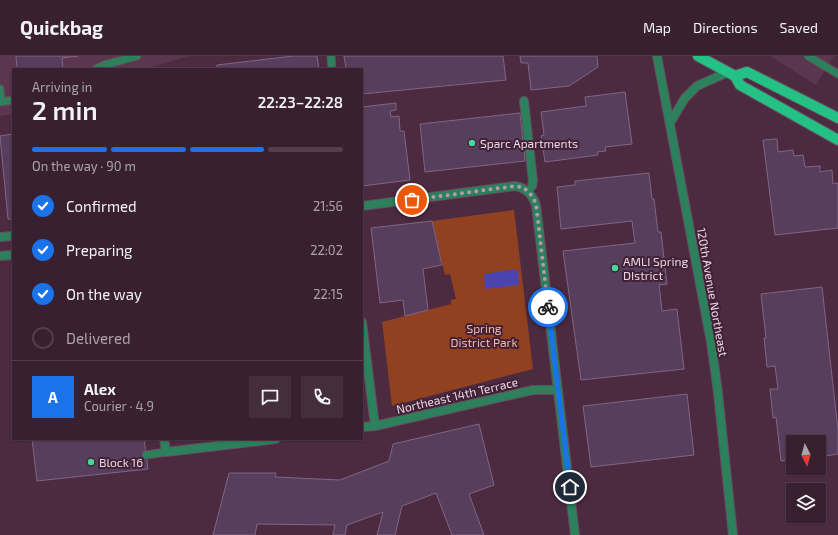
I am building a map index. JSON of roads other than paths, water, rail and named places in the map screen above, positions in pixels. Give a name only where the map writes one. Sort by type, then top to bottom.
[{"type":"main road","points":[[698,56],[731,74],[740,85],[838,140]]},
{"type":"main road","points":[[731,74],[747,72],[838,118]]},
{"type":"street","name":"120th Avenue Northeast","points":[[657,56],[711,342],[733,535]]},
{"type":"street","points":[[670,123],[684,98],[697,86],[731,74]]},
{"type":"street","points":[[524,101],[533,181],[530,189],[536,204],[575,535]]},
{"type":"street","points":[[363,206],[515,186],[530,189]]},
{"type":"street","points":[[0,237],[12,236]]},
{"type":"street","points":[[0,256],[12,254]]},
{"type":"street","points":[[363,330],[375,426]]},
{"type":"street","name":"Northeast 14th Terrace","points":[[363,427],[375,426],[533,390],[558,390]]},
{"type":"street","points":[[164,440],[166,452],[268,440]]},
{"type":"lane","points":[[98,68],[137,56]]},
{"type":"lane","points":[[331,56],[332,68]]},
{"type":"lane","points":[[808,56],[838,74]]},
{"type":"lane","points":[[0,89],[1,102],[12,100]]},
{"type":"lane","points":[[146,455],[166,452]]},
{"type":"place","name":"Sparc Apartments","points":[[472,143]]},
{"type":"place","name":"AMLI Spring DIstrict","points":[[615,268]]},
{"type":"place","name":"Block 16","points":[[91,462]]},
{"type":"park label","name":"Spring District Park","points":[[484,335]]}]
